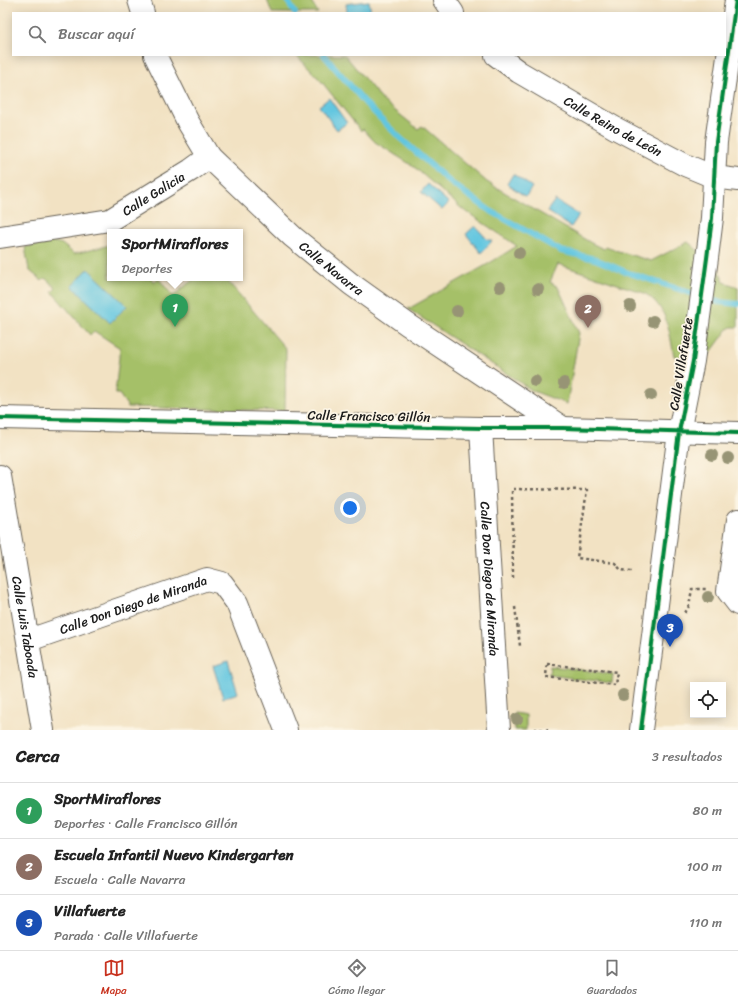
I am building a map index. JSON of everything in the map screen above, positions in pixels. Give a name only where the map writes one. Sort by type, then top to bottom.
[{"type":"street","points":[[139,0],[142,12]]},
{"type":"street","points":[[444,0],[452,12]]},
{"type":"street","name":"Calle Villafuerte","points":[[641,730],[680,432],[707,258],[716,142],[736,0]]},
{"type":"street","name":"Calle Navarra","points":[[155,56],[188,122],[209,157],[293,237],[351,284],[407,324],[563,428]]},
{"type":"street","name":"Calle Reino de León","points":[[497,56],[519,72],[615,128],[685,165],[714,177],[738,180]]},
{"type":"street","name":"Calle Galicia","points":[[0,237],[110,220],[191,170],[209,157]]},
{"type":"street","name":"Calle Francisco Gillón","points":[[0,418],[481,428],[563,428],[738,433]]},
{"type":"street","name":"Calle Don Diego de Miranda","points":[[481,428],[499,730]]},
{"type":"street","name":"Calle Luis Taboada","points":[[0,476],[43,730]]},
{"type":"street","points":[[733,597],[738,520]]},
{"type":"street","name":"Calle Don Diego de Miranda","points":[[28,640],[207,579],[222,583],[237,603],[286,730]]},
{"type":"path","points":[[513,582],[512,490],[587,490],[577,558],[614,564],[620,570],[632,571]]},
{"type":"path","points":[[684,613],[689,606],[692,589],[733,597]]},
{"type":"path","points":[[514,605],[520,646]]},
{"type":"path","points":[[547,664],[617,672],[617,678],[615,685],[546,677],[547,664]]},
{"type":"path","points":[[534,729],[548,730]]},
{"type":"green space","points":[[267,0],[311,0],[317,12],[272,12]]},
{"type":"green space","points":[[297,56],[346,56],[383,101],[418,129],[422,126],[487,182],[604,249],[605,247],[651,261],[688,242],[717,267],[724,282],[738,287],[738,327],[731,327],[728,329],[703,363],[674,356],[669,329],[663,312],[652,299],[644,293],[558,264],[550,282],[558,287],[579,333],[567,404],[533,391],[408,309],[517,246],[461,208],[413,166],[375,142],[363,129],[361,131],[321,81]]},
{"type":"green space","points":[[55,242],[62,244],[74,254],[107,246],[107,281],[161,281],[173,296],[191,281],[228,281],[286,349],[285,411],[128,407],[119,394],[115,394],[120,348],[94,331],[90,335],[52,292],[56,288],[45,278],[42,281],[29,270],[25,247]]},
{"type":"green space","points":[[550,666],[613,674],[612,683],[549,675]]},
{"type":"green space","points":[[514,713],[526,715],[526,730],[515,730]]},
{"type":"water","points":[[369,1],[371,12],[347,12],[346,4]]},
{"type":"water","points":[[329,98],[347,123],[337,130],[319,106]]},
{"type":"water","points":[[513,174],[532,187],[526,197],[507,184]]},
{"type":"water","points":[[428,184],[449,203],[442,210],[421,192]]},
{"type":"water","points":[[555,200],[579,215],[571,227],[547,211]]},
{"type":"water","points":[[475,226],[487,239],[492,241],[481,253],[466,234]]},
{"type":"water","points":[[88,269],[127,306],[110,323],[72,286]]},
{"type":"water","points":[[228,661],[238,693],[223,698],[213,666]]},
{"type":"waterway","points":[[287,0],[294,12]]},
{"type":"waterway","points":[[325,56],[367,105],[399,137],[451,183],[489,210],[561,251],[595,259],[626,272],[718,302],[738,304]]},
{"type":"cycle path","points":[[641,730],[679,432],[693,361],[707,258],[712,218],[716,142],[736,0]]},
{"type":"cycle path","points":[[0,418],[481,428],[563,428],[738,433]]},
{"type":"place","name":"SportMiraflores","points":[[175,327]]},
{"type":"place","name":"Escuela Infantil Nuevo Kindergarten","points":[[588,328]]},
{"type":"place","name":"Villafuerte","points":[[670,647]]}]
